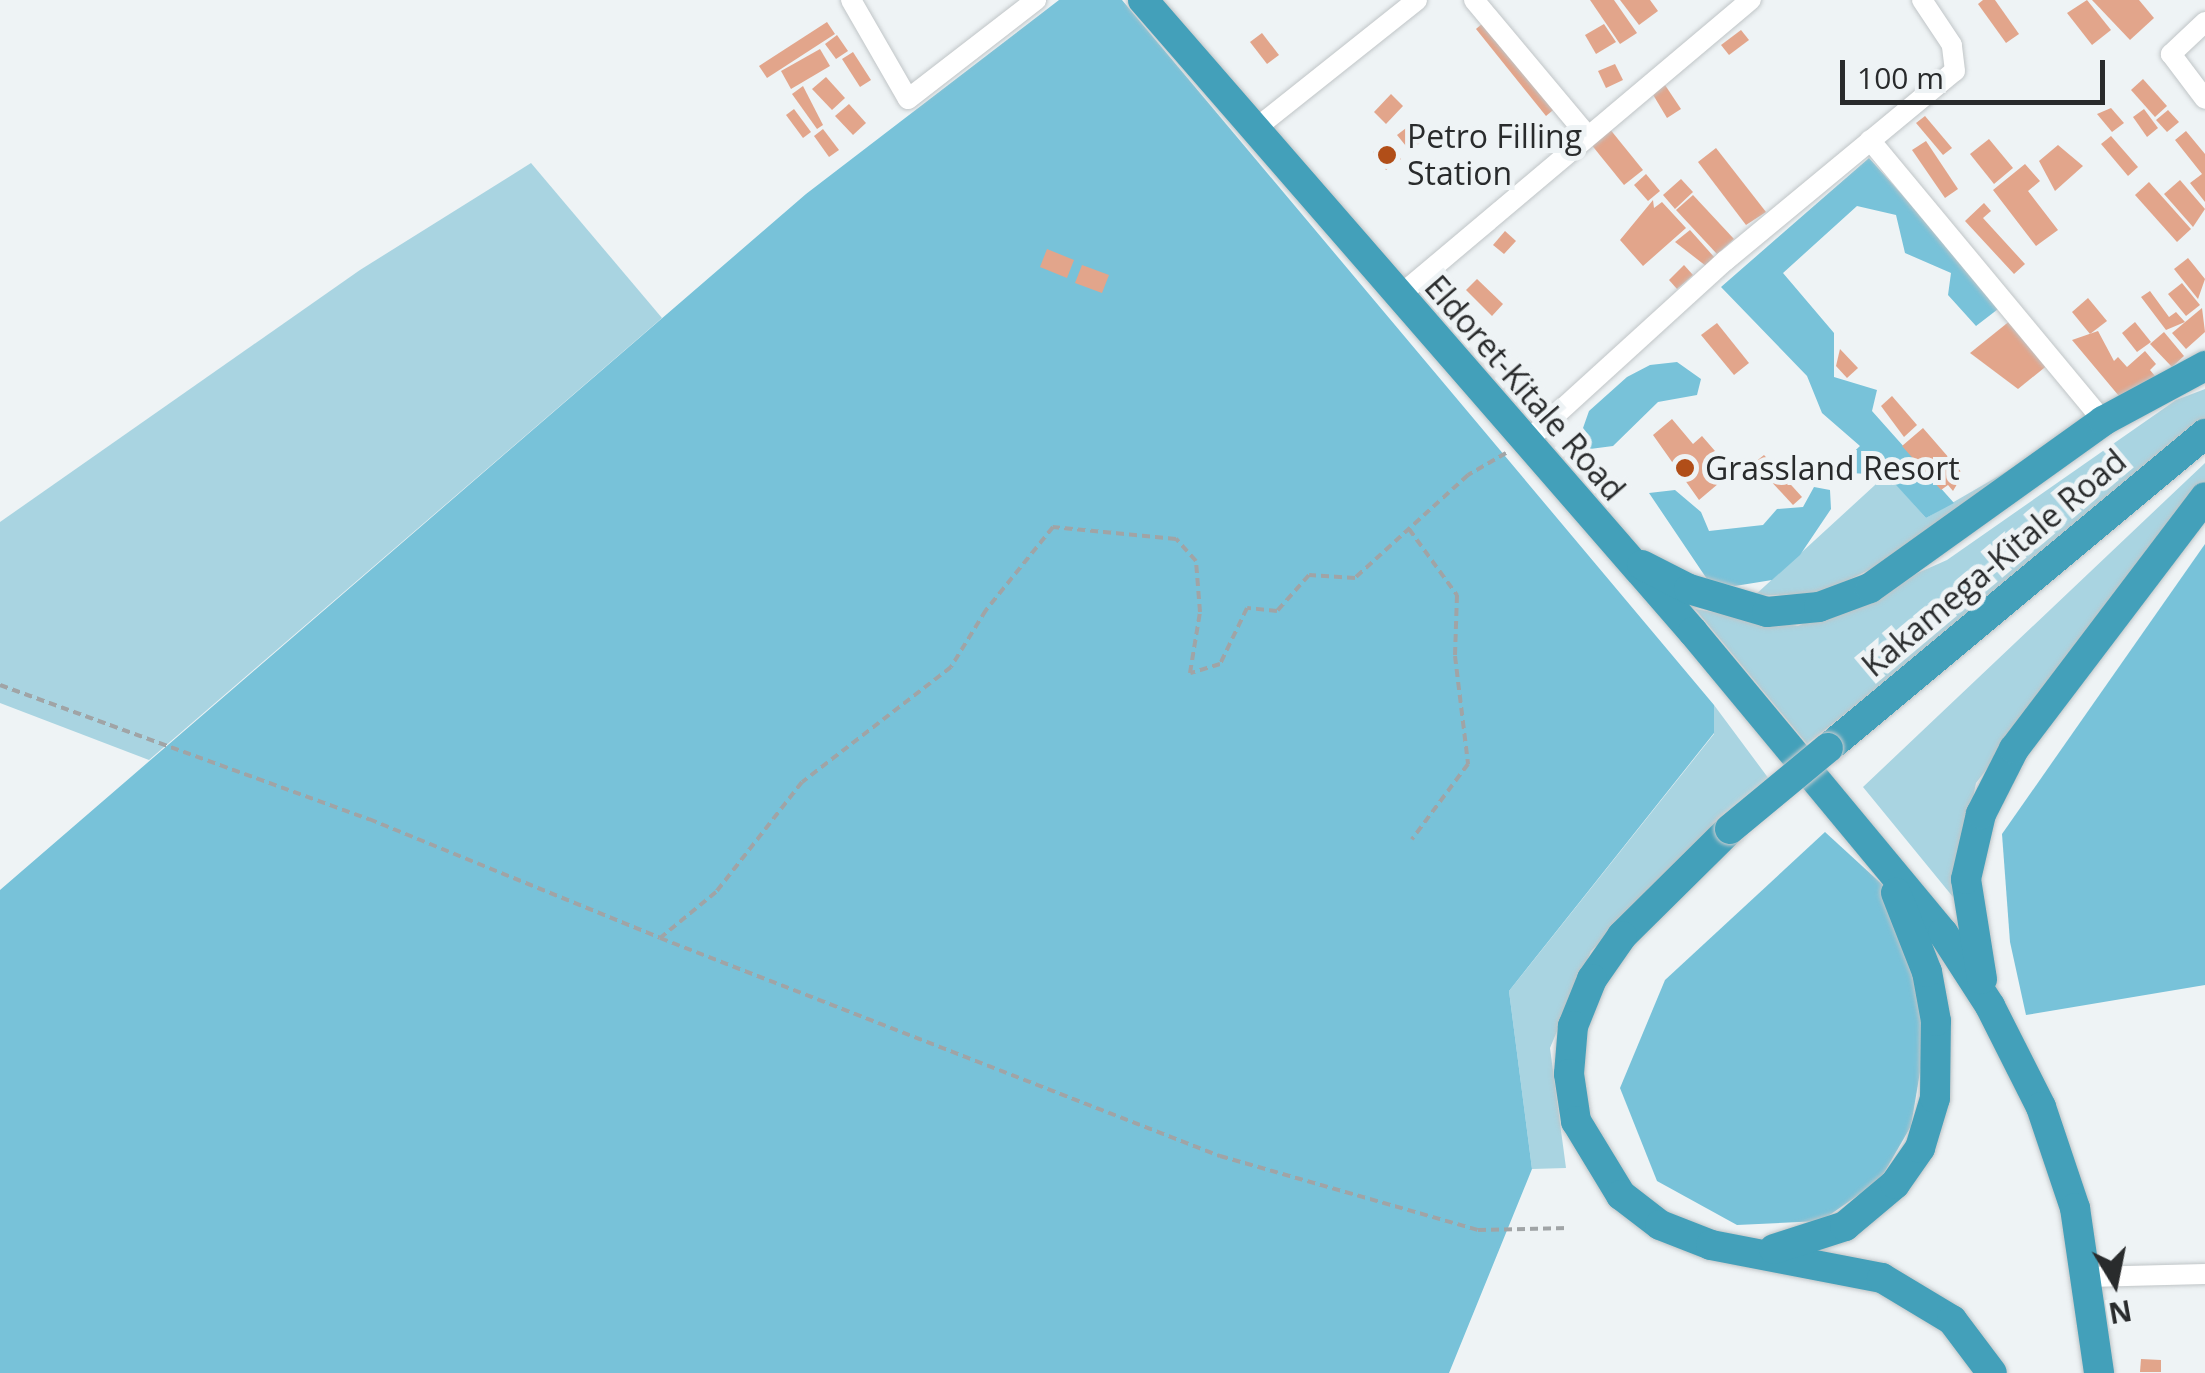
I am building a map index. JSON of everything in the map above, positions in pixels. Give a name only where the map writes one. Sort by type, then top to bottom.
[{"type":"highway","name":"Eldoret-Kitale Road","points":[[1143,0],[1855,821]]},
{"type":"highway","points":[[1626,557],[1689,588],[1767,612],[1819,607],[1870,588],[2104,421],[2205,366]]},
{"type":"highway","name":"Kakamega-Kitale Road","points":[[1753,1252],[1660,1224],[1620,1194],[1576,1121],[1569,1074],[1573,1026],[1592,980],[1622,936],[1730,830],[2205,434]]},
{"type":"highway","points":[[1990,1006],[1972,943],[1966,879],[1981,814],[2014,749],[2205,497]]},
{"type":"highway","points":[[1855,821],[1943,933],[1990,1006],[2041,1106],[2075,1208],[2099,1373]]},
{"type":"highway","points":[[1753,1252],[1822,1238],[1873,1206],[1920,1148],[1935,1098],[1939,1060],[1927,972],[1889,880],[1855,821]]},
{"type":"highway","points":[[1753,1252],[1866,1274],[1921,1297],[1952,1320],[1992,1373]]},
{"type":"street","points":[[851,0],[908,99],[1036,0]]},
{"type":"street","points":[[1255,129],[1418,0]]},
{"type":"street","points":[[1474,0],[1587,135]]},
{"type":"street","points":[[1399,296],[1750,0]]},
{"type":"street","points":[[1527,440],[1870,140],[1955,71],[1952,45],[1922,0]]},
{"type":"street","points":[[2205,22],[2171,54],[2205,99]]},
{"type":"street","points":[[1870,140],[2104,421]]},
{"type":"street","points":[[2088,1277],[2205,1274]]},
{"type":"path","points":[[660,938],[716,892],[802,782],[951,667],[986,610],[1053,527],[1176,540],[1196,561],[1200,612],[1190,673],[1220,664],[1247,608],[1277,611],[1309,575],[1355,578],[1468,475],[1527,440]]},
{"type":"path","points":[[1408,529],[1457,595],[1455,656],[1468,764],[1412,839]]},
{"type":"path","points":[[0,685],[369,819],[660,938],[1220,1156],[1478,1230],[1569,1228]]},
{"type":"shaded area","points":[[1059,0],[1122,0],[1714,705],[1714,733],[1509,991],[1532,1169],[1449,1373],[0,1373],[0,890],[806,194]]},
{"type":"shaded area","points":[[1869,158],[2002,306],[1976,326],[1948,295],[1951,273],[1905,253],[1896,215],[1857,206],[1783,273],[1834,333],[1834,377],[1877,390],[1872,411],[1954,503],[1926,518],[1887,475],[1850,473],[1844,461],[1860,446],[1822,413],[1807,376],[1721,287]]},
{"type":"shaded area","points":[[531,163],[662,318],[149,760],[0,703],[0,522],[360,270]]},
{"type":"shaded area","points":[[1677,362],[1701,379],[1697,395],[1658,402],[1613,446],[1590,449],[1583,428],[1589,411],[1627,377],[1650,365]]},
{"type":"shaded area","points":[[2205,389],[2205,428],[1807,744],[1695,609],[1798,626],[1947,560],[2176,400]]},
{"type":"shaded area","points":[[2205,463],[2205,488],[1976,783],[1953,897],[1863,787]]},
{"type":"shaded area","points":[[2016,466],[1879,565],[1822,593],[1754,596],[1887,474],[1926,518]]},
{"type":"shaded area","points":[[1814,487],[1830,490],[1831,509],[1800,555],[1772,580],[1735,586],[1709,582],[1649,493],[1675,490],[1701,512],[1709,531],[1763,525],[1777,509],[1803,507]]},
{"type":"shaded area","points":[[2205,544],[2205,985],[2026,1015],[2010,942],[2002,834]]},
{"type":"shaded area","points":[[1714,705],[1769,779],[1591,951],[1550,1048],[1566,1168],[1532,1169],[1509,991],[1714,734]]},
{"type":"shaded area","points":[[1825,832],[1885,887],[1919,984],[1924,1048],[1911,1126],[1880,1180],[1821,1221],[1737,1225],[1657,1181],[1620,1088],[1665,980]]},
{"type":"building","points":[[1590,0],[1614,0],[1637,33],[1620,44]]},
{"type":"building","points":[[1620,0],[1650,0],[1658,11],[1639,25]]},
{"type":"building","points":[[1995,0],[2019,34],[2006,43],[1978,4]]},
{"type":"building","points":[[2087,0],[2111,30],[2092,45],[2067,13]]},
{"type":"building","points":[[2092,0],[2139,0],[2154,18],[2130,40]]},
{"type":"building","points":[[827,22],[835,34],[767,78],[759,66]]},
{"type":"building","points":[[1484,22],[1558,106],[1546,116],[1476,29]]},
{"type":"building","points":[[1604,24],[1616,42],[1596,54],[1585,35]]},
{"type":"building","points":[[1741,30],[1749,40],[1729,55],[1721,45]]},
{"type":"building","points":[[1262,33],[1279,55],[1267,64],[1250,42]]},
{"type":"building","points":[[837,35],[848,51],[836,59],[825,44]]},
{"type":"building","points":[[820,49],[830,66],[791,89],[781,71]]},
{"type":"building","points":[[853,52],[871,80],[860,87],[842,59]]},
{"type":"building","points":[[1615,64],[1623,80],[1606,88],[1598,71]]},
{"type":"building","points":[[826,77],[845,98],[832,110],[812,89]]},
{"type":"building","points":[[2143,79],[2167,106],[2155,117],[2131,90]]},
{"type":"building","points":[[1665,85],[1681,109],[1667,118],[1652,93]]},
{"type":"building","points":[[803,86],[823,125],[817,129],[792,94]]},
{"type":"building","points":[[1391,94],[1403,106],[1386,124],[1374,112]]},
{"type":"building","points":[[849,104],[866,123],[853,135],[835,116]]},
{"type":"building","points":[[2111,108],[2124,123],[2112,132],[2097,114]]},
{"type":"building","points":[[794,109],[811,132],[803,138],[786,115]]},
{"type":"building","points":[[2144,109],[2158,128],[2147,137],[2133,117]]},
{"type":"building","points":[[2168,110],[2179,122],[2167,132],[2156,120]]},
{"type":"building","points":[[1925,116],[1952,148],[1943,155],[1916,123]]},
{"type":"building","points":[[1410,125],[1422,141],[1410,151],[1397,135]]},
{"type":"building","points":[[1609,128],[1643,170],[1624,185],[1590,143]]},
{"type":"building","points":[[823,129],[839,150],[829,157],[814,136]]},
{"type":"building","points":[[2186,131],[2205,154],[2205,202],[2190,183],[2202,174],[2175,140]]},
{"type":"building","points":[[2111,136],[2138,167],[2128,176],[2101,144]]},
{"type":"building","points":[[1989,139],[2013,168],[1994,184],[1970,154]]},
{"type":"building","name":"Petro Filling Station","points":[[1388,141],[1401,159],[1386,170],[1373,152]]},
{"type":"building","points":[[1926,141],[1958,189],[1945,198],[1912,150]]},
{"type":"building","points":[[2058,145],[2083,166],[2055,191],[2039,161]]},
{"type":"building","points":[[1716,148],[1766,212],[1746,225],[1698,162]]},
{"type":"building","points":[[2025,164],[2040,181],[2028,191],[2058,230],[2036,246],[1993,190]]},
{"type":"building","points":[[1646,174],[1660,191],[1648,201],[1634,185]]},
{"type":"building","points":[[1681,179],[1693,192],[1675,209],[1663,195]]},
{"type":"building","points":[[2180,180],[2205,209],[2193,227],[2164,194]]},
{"type":"building","points":[[2149,182],[2191,229],[2177,242],[2135,195]]},
{"type":"building","points":[[1693,195],[1734,239],[1717,254],[1676,210]]},
{"type":"building","points":[[1653,200],[1654,208],[1662,202],[1686,228],[1643,266],[1620,240]]},
{"type":"building","points":[[1984,203],[1991,211],[1983,218],[2025,264],[2014,274],[1965,221]]},
{"type":"building","points":[[1690,230],[1715,258],[1706,266],[1675,242]]},
{"type":"building","points":[[1505,231],[1516,241],[1504,254],[1493,245]]},
{"type":"building","points":[[1047,249],[1074,260],[1067,278],[1040,267]]},
{"type":"building","points":[[2188,258],[2205,279],[2198,299],[2174,269]]},
{"type":"building","points":[[1082,265],[1109,275],[1102,293],[1075,283]]},
{"type":"building","points":[[1684,265],[1693,275],[1677,289],[1669,280]]},
{"type":"building","points":[[1477,279],[1503,304],[1492,316],[1466,290]]},
{"type":"building","points":[[2182,283],[2200,305],[2186,316],[2168,294]]},
{"type":"building","points":[[2150,291],[2169,317],[2176,312],[2185,322],[2166,330],[2141,297]]},
{"type":"building","points":[[2088,298],[2107,321],[2090,334],[2072,312]]},
{"type":"building","points":[[2202,308],[2205,332],[2186,349],[2172,333]]},
{"type":"building","points":[[2011,320],[2049,364],[2018,389],[1970,353]]},
{"type":"building","points":[[2135,322],[2151,342],[2137,352],[2122,333]]},
{"type":"building","points":[[1717,323],[1749,363],[1734,375],[1701,335]]},
{"type":"building","points":[[2098,331],[2114,361],[2118,357],[2127,367],[2145,351],[2156,364],[2150,370],[2155,376],[2124,402],[2072,340]]},
{"type":"building","points":[[2164,332],[2184,356],[2172,367],[2150,344]]},
{"type":"building","points":[[1840,349],[1858,368],[1847,378],[1836,366]]},
{"type":"building","points":[[1892,396],[1917,425],[1904,437],[1881,406]]},
{"type":"building","points":[[1672,419],[1693,444],[1702,436],[1715,451],[1707,457],[1725,478],[1699,500],[1653,435]]},
{"type":"building","points":[[1923,428],[1963,474],[1953,491],[1948,485],[1941,490],[1902,446]]},
{"type":"building","points":[[1764,455],[1802,497],[1793,505],[1754,463]]},
{"type":"building","points":[[2141,1359],[2161,1360],[2161,1372],[2140,1372]]},
{"type":"place","name":"Petro Filling Station","points":[[1387,155]]},
{"type":"place","name":"Grassland Resort","points":[[1685,468]]}]
